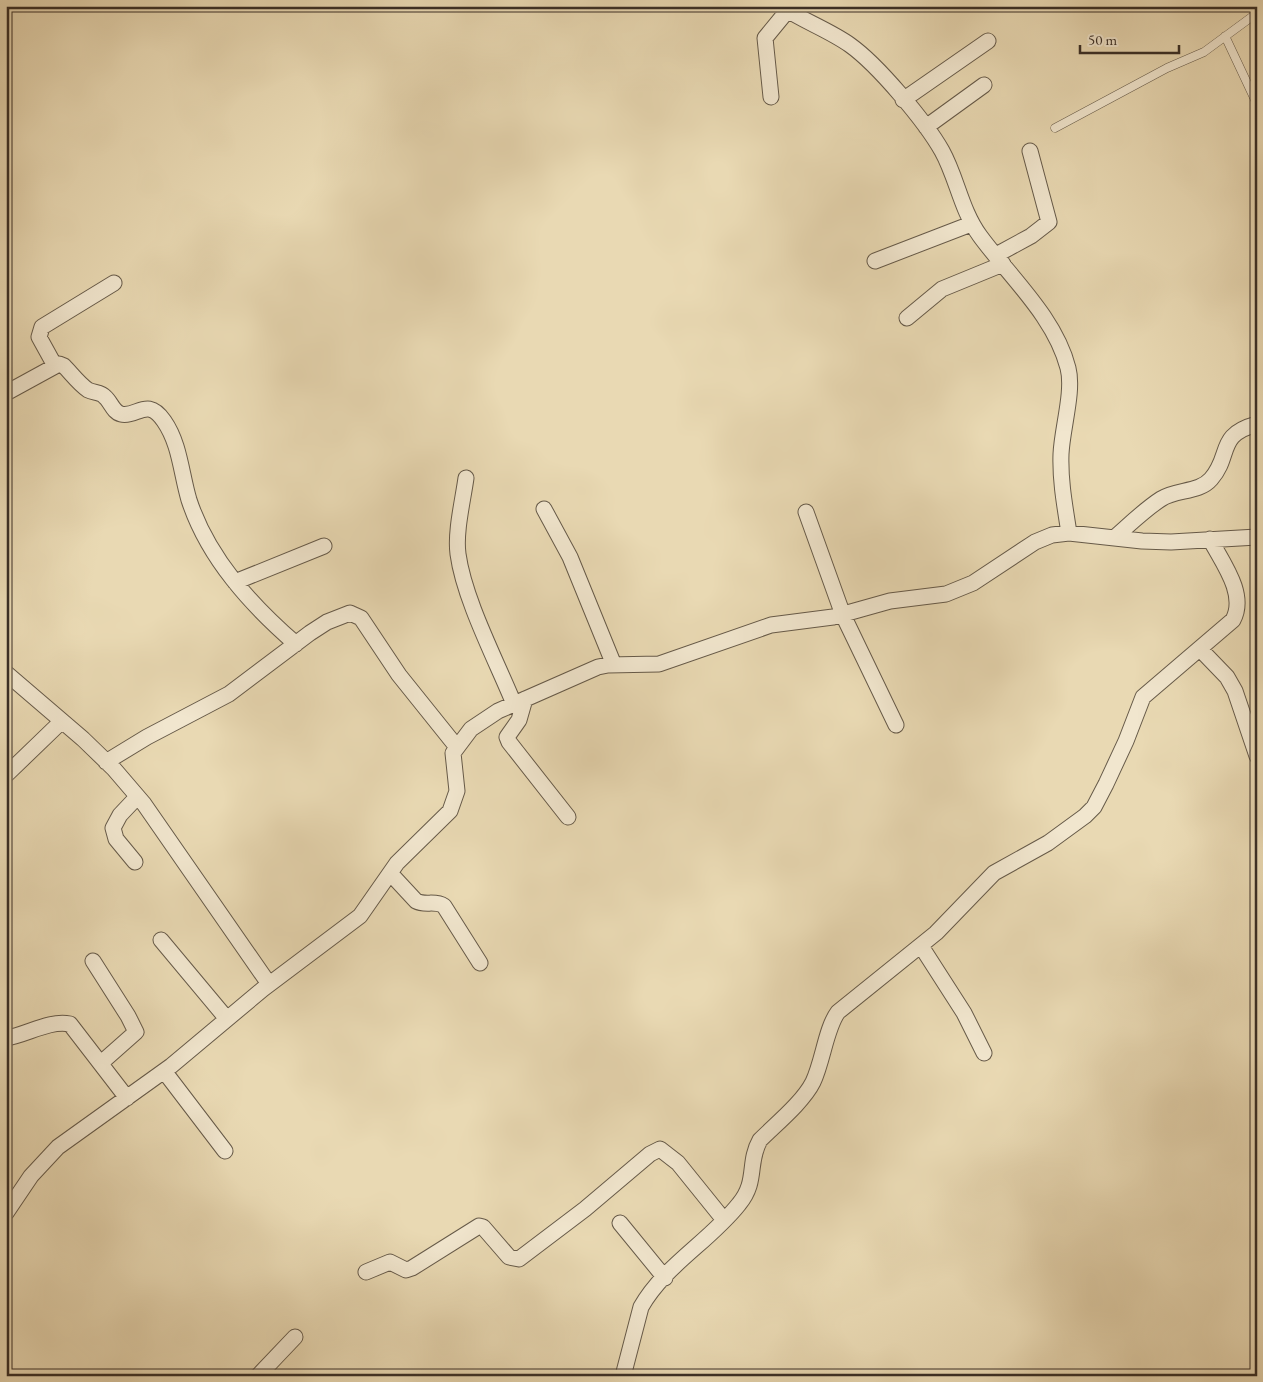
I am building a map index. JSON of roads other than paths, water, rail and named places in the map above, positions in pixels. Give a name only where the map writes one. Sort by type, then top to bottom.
[{"type":"street","points":[[771,97],[765,38],[784,8],[849,44],[867,59],[926,127],[943,152],[971,224],[1032,298],[1064,356],[1069,370],[1061,454],[1068,533]]},
{"type":"street","points":[[903,100],[988,41]]},
{"type":"street","points":[[926,127],[984,85]]},
{"type":"street","points":[[907,318],[942,288],[999,260],[1049,222],[1030,152]]},
{"type":"street","points":[[875,261],[971,224]]},
{"type":"street","points":[[55,366],[39,338],[42,328],[114,283]]},
{"type":"street","points":[[6,392],[55,366],[64,366],[87,389],[105,396],[119,413],[122,414],[145,408],[152,410],[164,419],[174,438],[195,515],[210,545],[235,582],[266,619],[296,644]]},
{"type":"street","points":[[1114,538],[1161,499],[1205,484],[1214,474],[1231,436],[1240,428],[1257,424]]},
{"type":"street","points":[[466,478],[458,544],[460,565],[468,592],[520,701],[519,720],[507,737],[568,817]]},
{"type":"street","points":[[544,509],[570,558],[614,665]]},
{"type":"street","points":[[806,512],[843,614],[896,725]]},
{"type":"street","points":[[6,1212],[31,1176],[58,1147],[164,1071],[269,984],[360,916],[408,851],[450,811],[457,791],[453,761],[456,746],[480,721],[520,701],[598,667],[659,664],[697,652],[762,627],[843,614],[890,601],[946,594],[973,583],[1035,542],[1052,535],[1068,533],[1171,542],[1257,537]]},
{"type":"street","points":[[622,1376],[641,1307],[647,1297],[724,1220],[749,1191],[756,1148],[760,1140],[813,1082],[824,1053],[833,1018],[936,933],[994,873],[1048,843],[1085,816],[1094,807],[1110,776],[1143,697],[1233,620],[1238,612],[1236,592],[1210,539]]},
{"type":"street","points":[[235,582],[324,546]]},
{"type":"street","points":[[106,762],[147,737],[229,694],[327,622],[350,613],[357,614],[399,675],[456,746]]},
{"type":"street","points":[[1200,649],[1227,677],[1235,691],[1257,756]]},
{"type":"street","points":[[6,673],[106,762],[137,797],[269,984]]},
{"type":"street","points":[[6,775],[62,721]]},
{"type":"street","points":[[135,862],[116,839],[112,828],[120,815],[137,797]]},
{"type":"street","points":[[390,873],[416,901],[420,903],[439,903],[444,906],[480,963]]},
{"type":"street","points":[[161,940],[226,1019]]},
{"type":"street","points":[[921,946],[964,1013],[984,1053]]},
{"type":"street","points":[[93,961],[136,1032],[132,1038],[101,1063]]},
{"type":"street","points":[[6,1038],[63,1023],[70,1024],[127,1098]]},
{"type":"street","points":[[164,1071],[225,1151]]},
{"type":"street","points":[[366,1272],[390,1262],[406,1270],[412,1268],[478,1226],[483,1227],[509,1257],[519,1259],[586,1210],[650,1154],[660,1150],[678,1163],[724,1220]]},
{"type":"street","points":[[620,1223],[665,1278]]},
{"type":"street","points":[[258,1376],[295,1337]]},
{"type":"lane","points":[[1054,128],[1166,68],[1204,52],[1257,12]]},
{"type":"lane","points":[[1225,36],[1257,104]]}]
